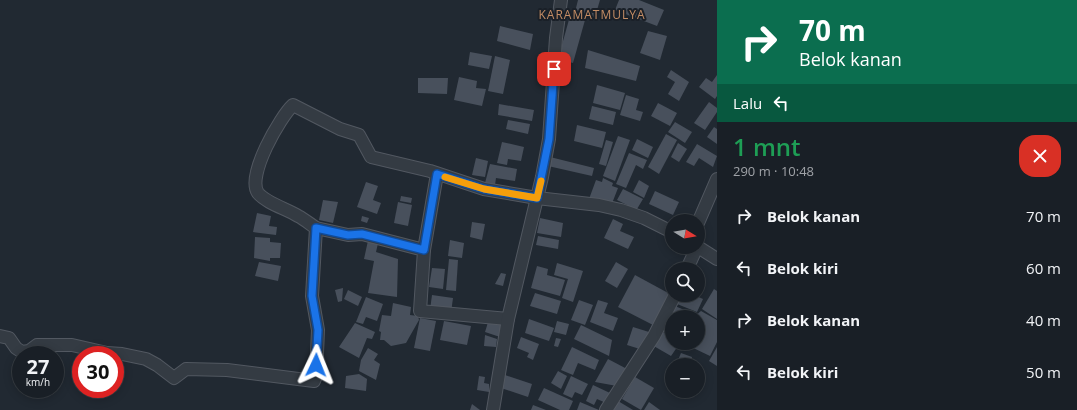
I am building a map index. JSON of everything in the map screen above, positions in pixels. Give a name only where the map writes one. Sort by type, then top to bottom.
[{"type":"street","points":[[493,410],[508,319],[537,198],[549,139],[556,38],[561,0]]},
{"type":"street","points":[[424,250],[362,234],[348,235],[316,228],[258,193],[256,178],[268,141],[283,114],[293,105],[340,128],[359,135],[371,157],[437,174],[484,189],[537,198],[599,205],[621,210],[644,218],[665,228]]},
{"type":"street","points":[[437,174],[424,250],[420,311],[508,319]]},
{"type":"street","points":[[702,214],[717,179]]},
{"type":"street","points":[[0,336],[9,338],[16,348],[22,352],[29,351],[36,345],[76,345],[107,353],[122,354],[146,359],[174,378],[186,369],[213,369],[314,381],[316,376],[318,330],[312,296],[316,228]]},
{"type":"street","points":[[705,252],[717,259]]},
{"type":"street","points":[[606,410],[654,336],[671,302]]},
{"type":"building","points":[[578,0],[600,0],[595,17],[575,12]]},
{"type":"building","points":[[619,0],[639,0],[664,10],[657,26],[615,10]]},
{"type":"building","points":[[570,16],[585,20],[573,63],[558,59]]},
{"type":"building","points":[[500,26],[533,34],[530,50],[497,41]]},
{"type":"building","points":[[648,31],[667,36],[660,60],[640,53]]},
{"type":"building","points":[[588,50],[640,66],[636,81],[585,68]]},
{"type":"building","points":[[470,52],[492,56],[489,69],[468,65]]},
{"type":"building","points":[[495,56],[510,60],[503,94],[488,91]]},
{"type":"building","points":[[671,70],[689,82],[679,101],[668,94],[675,82],[667,77]]},
{"type":"building","points":[[717,75],[717,96],[715,99],[699,87],[706,78],[712,82]]},
{"type":"building","points":[[459,77],[477,81],[476,88],[486,89],[482,106],[454,100]]},
{"type":"building","points":[[418,78],[448,78],[447,94],[418,93]]},
{"type":"building","points":[[597,85],[625,93],[620,110],[593,103]]},
{"type":"building","points":[[626,95],[639,99],[636,110],[643,112],[640,121],[620,115]]},
{"type":"building","points":[[709,102],[717,108],[717,112],[705,130],[694,123]]},
{"type":"building","points":[[658,103],[677,113],[670,126],[651,116]]},
{"type":"building","points":[[499,104],[534,110],[532,121],[498,115]]},
{"type":"building","points":[[592,106],[616,112],[613,125],[589,119]]},
{"type":"building","points":[[508,120],[530,124],[528,134],[506,129]]},
{"type":"building","points":[[675,122],[692,132],[685,143],[668,132]]},
{"type":"building","points":[[577,125],[606,132],[602,148],[574,141]]},
{"type":"building","points":[[714,127],[717,129],[717,144],[707,137]]},
{"type":"building","points":[[666,134],[677,140],[659,174],[648,167]]},
{"type":"building","points":[[618,136],[630,140],[615,181],[603,176]]},
{"type":"building","points":[[637,139],[653,147],[648,158],[632,150]]},
{"type":"building","points":[[606,140],[613,142],[606,166],[599,164]]},
{"type":"building","points":[[502,142],[524,147],[521,161],[508,159],[507,165],[497,163]]},
{"type":"building","points":[[678,143],[687,149],[679,162],[671,157]]},
{"type":"building","points":[[697,144],[717,156],[713,167],[699,158],[694,166],[686,162]]},
{"type":"building","points":[[629,153],[647,160],[643,169],[636,165],[626,188],[616,184]]},
{"type":"building","points":[[550,157],[594,168],[592,176],[548,166]]},
{"type":"building","points":[[476,158],[488,161],[485,177],[472,175]]},
{"type":"building","points":[[490,164],[517,169],[515,181],[496,178],[495,185],[485,183]]},
{"type":"building","points":[[603,178],[613,183],[612,186],[618,188],[611,206],[589,199],[596,180],[602,182]]},
{"type":"building","points":[[639,180],[649,186],[644,198],[633,192]]},
{"type":"building","points":[[366,182],[378,186],[373,200],[381,203],[377,214],[357,207]]},
{"type":"building","points":[[623,189],[643,199],[634,214],[624,209],[627,205],[617,200]]},
{"type":"building","points":[[655,191],[679,202],[673,214],[649,204]]},
{"type":"building","points":[[401,196],[412,198],[411,203],[400,201]]},
{"type":"building","points":[[323,200],[338,202],[333,223],[319,220]]},
{"type":"building","points":[[398,202],[412,205],[408,226],[394,223]]},
{"type":"building","points":[[257,213],[271,216],[269,226],[277,227],[276,235],[253,232]]},
{"type":"building","points":[[362,216],[369,218],[367,223],[361,221]]},
{"type":"building","points":[[540,218],[563,223],[561,237],[537,233]]},
{"type":"building","points":[[613,219],[623,224],[620,231],[634,237],[628,249],[604,238]]},
{"type":"building","points":[[472,222],[485,224],[482,240],[470,237]]},
{"type":"building","points":[[369,236],[379,239],[376,252],[398,259],[397,297],[368,293],[374,261],[364,259]]},
{"type":"building","points":[[538,236],[559,240],[558,249],[536,245]]},
{"type":"building","points":[[255,237],[270,238],[270,242],[281,243],[280,258],[270,258],[270,261],[254,258]]},
{"type":"building","points":[[450,240],[464,243],[462,258],[448,256]]},
{"type":"building","points":[[449,259],[458,260],[456,291],[446,290]]},
{"type":"building","points":[[259,262],[281,266],[278,281],[255,276]]},
{"type":"building","points":[[616,262],[628,269],[617,288],[605,281]]},
{"type":"building","points":[[557,263],[583,271],[573,302],[562,298],[568,279],[554,275]]},
{"type":"building","points":[[537,266],[548,269],[547,275],[565,280],[560,296],[531,288]]},
{"type":"building","points":[[432,268],[445,269],[443,289],[429,287]]},
{"type":"building","points":[[501,273],[506,274],[503,286],[495,284]]},
{"type":"building","points":[[635,275],[665,291],[666,302],[653,325],[618,307]]},
{"type":"building","points":[[343,288],[342,301],[338,302],[335,290]]},
{"type":"building","points":[[714,289],[717,291],[717,319],[702,309]]},
{"type":"building","points":[[348,290],[362,297],[358,306],[344,299]]},
{"type":"building","points":[[535,293],[561,301],[557,314],[530,306]]},
{"type":"building","points":[[432,295],[453,298],[451,313],[430,310]]},
{"type":"building","points":[[366,297],[383,304],[377,321],[366,317],[363,324],[356,322]]},
{"type":"building","points":[[579,300],[593,305],[585,325],[571,320]]},
{"type":"building","points":[[598,300],[608,303],[604,313],[618,318],[613,331],[590,322]]},
{"type":"building","points":[[678,302],[702,302],[698,310],[692,310],[677,304]]},
{"type":"building","points":[[393,303],[411,307],[410,315],[418,316],[419,320],[406,343],[391,346],[384,340],[380,340],[381,332],[379,331],[382,315],[391,316]]},
{"type":"building","points":[[675,306],[684,310],[673,310]]},
{"type":"building","points":[[705,313],[717,320],[717,342],[710,356],[697,350],[705,350]]},
{"type":"building","points":[[420,318],[436,321],[430,351],[414,348]]},
{"type":"building","points":[[489,319],[500,319],[500,337],[485,332]]},
{"type":"building","points":[[529,319],[554,328],[549,341],[525,333]]},
{"type":"building","points":[[444,321],[471,326],[467,345],[440,340]]},
{"type":"building","points":[[557,321],[569,324],[566,335],[554,332]]},
{"type":"building","points":[[355,323],[375,332],[372,339],[367,338],[359,358],[339,347]]},
{"type":"building","points":[[581,325],[612,340],[609,356],[574,339]]},
{"type":"building","points":[[633,327],[649,332],[643,350],[627,345]]},
{"type":"building","points":[[661,331],[665,334],[665,350],[675,350],[671,356],[652,345]]},
{"type":"building","points":[[485,335],[497,339],[496,347],[484,346]]},
{"type":"building","points":[[521,337],[539,344],[533,360],[527,357],[529,353],[517,348]]},
{"type":"building","points":[[556,338],[561,339],[558,347],[554,346]]},
{"type":"building","points":[[572,347],[599,360],[595,370],[578,363],[573,375],[561,370]]},
{"type":"building","points":[[717,347],[717,366],[709,361]]},
{"type":"building","points":[[368,348],[378,354],[374,360],[380,364],[376,380],[359,371],[361,360]]},
{"type":"building","points":[[681,353],[692,357],[692,358],[679,358]]},
{"type":"building","points":[[608,359],[627,369],[617,386],[595,382]]},
{"type":"building","points":[[558,371],[567,376],[561,389],[551,383]]},
{"type":"building","points":[[359,374],[367,379],[366,391],[345,388],[346,376]]},
{"type":"building","points":[[505,375],[532,384],[528,397],[501,388]]},
{"type":"building","points":[[479,376],[485,377],[484,383],[489,384],[489,392],[477,390]]},
{"type":"building","points":[[571,376],[588,384],[582,395],[575,392],[572,398],[563,394]]},
{"type":"building","points":[[635,377],[654,388],[641,410],[622,399]]},
{"type":"building","points":[[593,385],[610,393],[606,403],[597,399],[594,405],[586,401]]},
{"type":"building","points":[[544,388],[573,401],[569,410],[560,410],[538,400]]},
{"type":"building","points":[[618,401],[633,410],[613,410]]},
{"type":"building","points":[[580,402],[599,410],[577,410]]},
{"type":"building","points":[[649,402],[660,410],[644,410]]},
{"type":"building","points":[[472,404],[480,410],[470,410]]},
{"type":"building","points":[[533,405],[546,410],[531,410]]},
{"type":"slow traffic","points":[[445,177],[469,183],[484,189],[537,198],[541,181]]},
{"type":"district","name":"KARAMATMULYA","points":[[592,14]]},
{"type":"route","points":[[316,365],[318,330],[312,296],[316,228],[348,235],[362,234],[384,238],[424,250],[437,174],[484,189],[537,198],[549,139],[554,69]]}]
